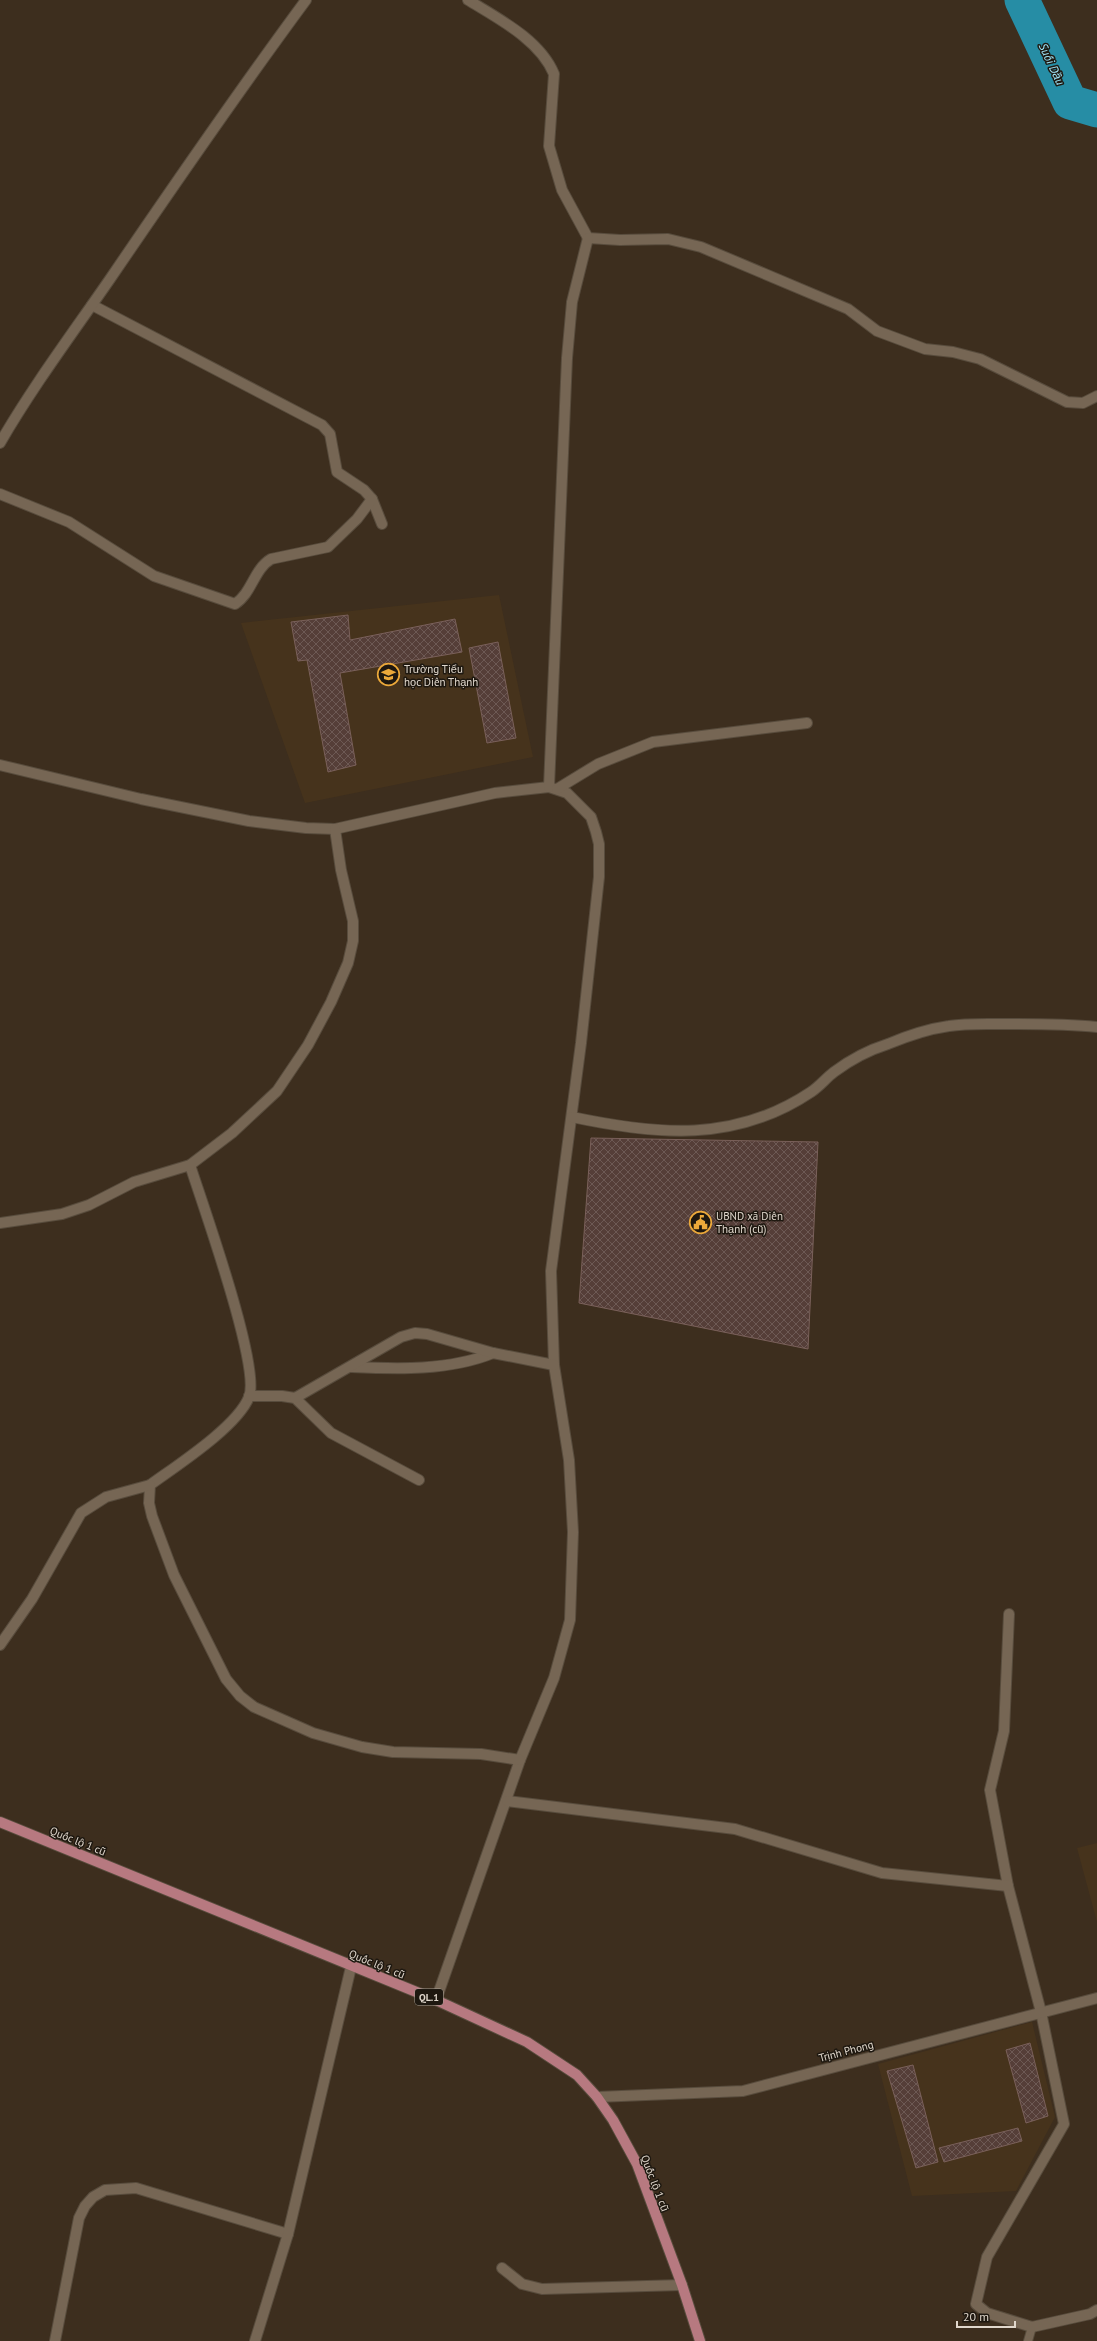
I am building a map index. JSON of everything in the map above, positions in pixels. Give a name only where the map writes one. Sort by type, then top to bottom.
[{"type":"main road","name":"Quốc lộ 1 cũ","points":[[0,1822],[351,1967],[436,2000],[528,2042],[577,2075],[597,2097],[613,2120],[637,2164],[682,2285],[700,2341]]},
{"type":"street","points":[[0,443],[18,412],[236,95],[306,0]]},
{"type":"street","points":[[468,0],[510,26],[542,53],[550,63],[554,74],[549,146],[562,190],[588,238],[572,302],[567,358],[553,788]]},
{"type":"street","points":[[588,238],[620,240],[668,239],[701,247],[848,309],[877,331],[909,344],[980,359],[1067,402],[1083,404],[1097,396]]},
{"type":"street","points":[[92,305],[322,425],[330,434],[337,472],[364,490],[372,499],[382,524]]},
{"type":"street","points":[[0,494],[69,522],[154,576],[235,604],[247,593],[266,562],[271,559],[328,547],[357,519],[372,499]]},
{"type":"street","points":[[0,765],[140,799],[248,821],[306,828],[335,829],[495,793],[553,788],[598,764],[654,742],[807,723]]},
{"type":"street","points":[[436,2000],[520,1760],[554,1678],[571,1613],[573,1532],[569,1460],[554,1366],[551,1270],[572,1117],[599,877],[599,844],[591,817],[568,793],[553,788]]},
{"type":"street","points":[[0,1223],[62,1214],[89,1205],[134,1182],[190,1165],[232,1133],[277,1091],[308,1045],[331,1002],[348,963],[353,941],[353,921],[341,870],[335,829]]},
{"type":"street","points":[[572,1117],[626,1128],[660,1132],[728,1128],[786,1106],[812,1092],[834,1072],[869,1051],[916,1034],[949,1026],[975,1024],[1069,1024],[1097,1027]]},
{"type":"street","points":[[0,1645],[32,1599],[81,1513],[106,1497],[150,1485],[180,1463],[234,1418],[249,1396],[250,1373],[247,1354],[221,1262],[190,1165]]},
{"type":"street","points":[[295,1398],[401,1338],[415,1332],[493,1353],[554,1366]]},
{"type":"street","points":[[350,1367],[379,1368],[470,1362],[493,1353]]},
{"type":"street","points":[[249,1396],[282,1396],[295,1398],[331,1433],[419,1480]]},
{"type":"street","points":[[150,1485],[149,1503],[152,1516],[174,1575],[226,1679],[240,1696],[254,1708],[313,1733],[362,1747],[392,1752],[481,1754],[520,1760]]},
{"type":"street","points":[[1009,1614],[1004,1730],[990,1790],[1008,1886],[1041,2012],[1064,2124],[987,2256],[976,2304],[987,2313],[1032,2327],[1090,2314],[1097,2310]]},
{"type":"street","points":[[507,1800],[735,1829],[882,1873],[1008,1886]]},
{"type":"street","points":[[255,2341],[288,2234],[351,1967]]},
{"type":"street","name":"Trịnh Phong","points":[[597,2097],[742,2091],[1097,1998]]},
{"type":"street","points":[[55,2341],[79,2218],[85,2206],[93,2197],[105,2190],[136,2188],[288,2234]]},
{"type":"street","points":[[502,2268],[522,2284],[552,2290],[682,2285]]},
{"type":"lane","points":[[1028,2341],[1032,2327]]},
{"type":"shaded area","name":"Trường Tiểu học Diên Thạnh","points":[[499,595],[533,757],[305,803],[241,623]]},
{"type":"shaded area","points":[[1097,1843],[1097,1922],[1077,1848]]},
{"type":"shaded area","points":[[1032,2022],[1055,2117],[1016,2191],[912,2196],[878,2064]]},
{"type":"building","points":[[348,615],[350,640],[455,619],[462,652],[340,673],[356,765],[328,772],[307,660],[298,661],[291,622]]},
{"type":"building","points":[[498,642],[516,738],[487,743],[469,648]]},
{"type":"building","name":"UBND xã Diên Thạnh (cũ)","points":[[591,1138],[818,1142],[808,1349],[579,1303]]},
{"type":"building","points":[[1030,2043],[1048,2116],[1026,2123],[1006,2050]]},
{"type":"building","points":[[913,2065],[938,2162],[916,2168],[887,2071]]},
{"type":"building","points":[[1018,2128],[1022,2141],[944,2162],[939,2148]]},
{"type":"waterway","name":"Suối Dầu","points":[[1022,0],[1070,102],[1097,110]]},
{"type":"place","name":"Trường Tiểu học Diên Thạnh","points":[[388,675]]},
{"type":"place","name":"UBND xã Diên Thạnh (cũ)","points":[[700,1222]]}]
